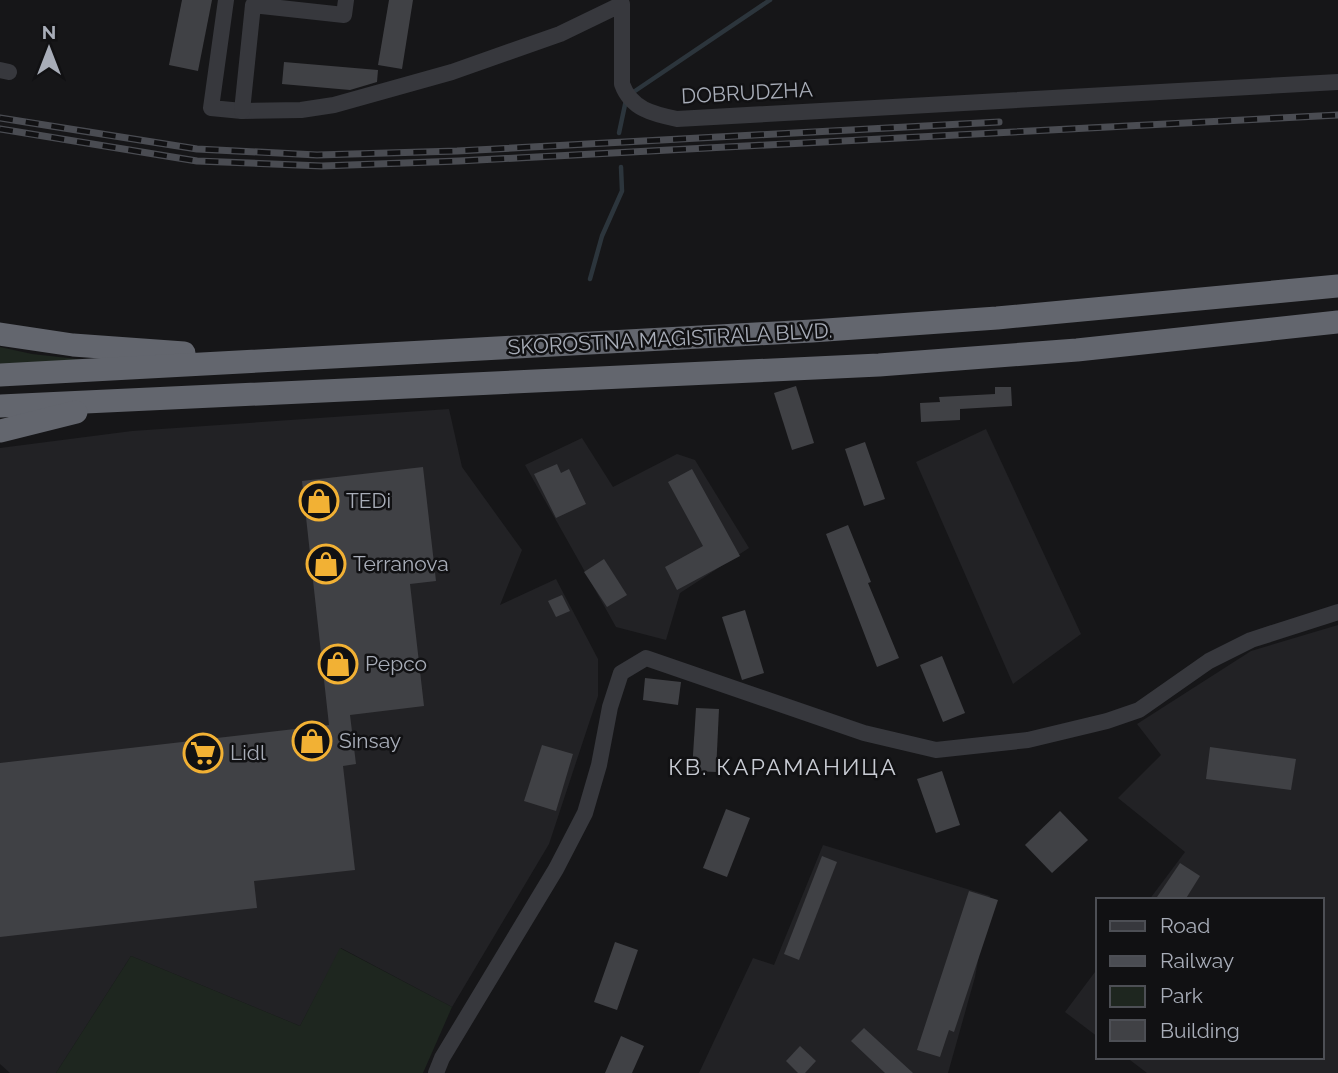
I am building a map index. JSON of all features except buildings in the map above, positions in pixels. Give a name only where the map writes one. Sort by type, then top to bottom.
[{"type":"highway","name":"SKOROSTNA MAGISTRALA BLVD.","points":[[0,375],[282,361],[997,318],[1338,286]]},
{"type":"highway","name":"SKOROSTNA MAGISTRALA BLVD.","points":[[0,406],[879,365],[1077,350],[1338,322]]},
{"type":"highway","points":[[0,334],[73,345],[282,361]]},
{"type":"highway","points":[[0,431],[131,399]]},
{"type":"street","name":"DOBRUDZHA","points":[[226,0],[211,108],[242,111],[301,110],[334,105],[453,72],[560,34],[622,4],[622,84],[629,97],[654,114],[677,119],[1338,82]]},
{"type":"street","points":[[242,111],[253,5],[344,15],[346,0]]},
{"type":"street","points":[[436,1073],[442,1058],[556,869],[585,813],[610,707],[621,673],[646,658],[864,733],[936,750],[1028,740],[1107,721],[1139,710],[1209,661],[1251,640],[1338,612]]},
{"type":"shaded area","points":[[449,409],[462,467],[522,550],[500,605],[556,579],[598,659],[598,696],[549,844],[452,1007],[341,948],[300,1026],[131,956],[56,1073],[10,1073],[0,1064],[0,448],[132,431]]},
{"type":"shaded area","points":[[986,429],[1081,634],[1013,684],[916,462]]},
{"type":"shaded area","points":[[582,438],[613,487],[677,454],[695,460],[749,548],[680,593],[666,640],[616,627],[525,465]]},
{"type":"shaded area","points":[[1338,625],[1338,1073],[1147,1073],[1129,1059],[1324,1059],[1324,898],[1150,898],[1185,852],[1118,798],[1161,755],[1137,724],[1251,651]]},
{"type":"shaded area","points":[[823,845],[990,896],[975,977],[948,1073],[699,1073],[753,958],[774,965]]},
{"type":"shaded area","points":[[1096,971],[1096,1035],[1065,1012]]},
{"type":"green space","points":[[0,347],[32,354],[95,361],[0,367]]},
{"type":"green space","points":[[340,948],[452,1007],[423,1073],[56,1073],[131,956],[300,1026]]},
{"type":"waterway","points":[[632,93],[770,0]]},
{"type":"waterway","points":[[619,133],[626,100]]},
{"type":"waterway","points":[[590,279],[602,236],[622,191],[621,167]]},
{"type":"railway","points":[[0,129],[197,161],[322,166],[1338,115]]},
{"type":"railway","points":[[0,118],[197,149],[317,155],[457,151],[999,122]]},
{"type":"place","name":"TEDi","points":[[319,501]]},
{"type":"place","name":"Terranova","points":[[326,564]]},
{"type":"place","name":"Pepco","points":[[338,664]]},
{"type":"place","name":"Sinsay","points":[[312,741]]},
{"type":"place","name":"Lidl","points":[[203,753]]},
{"type":"district","name":"КВ. КАРАМАНИЦА","points":[[783,767]]}]
